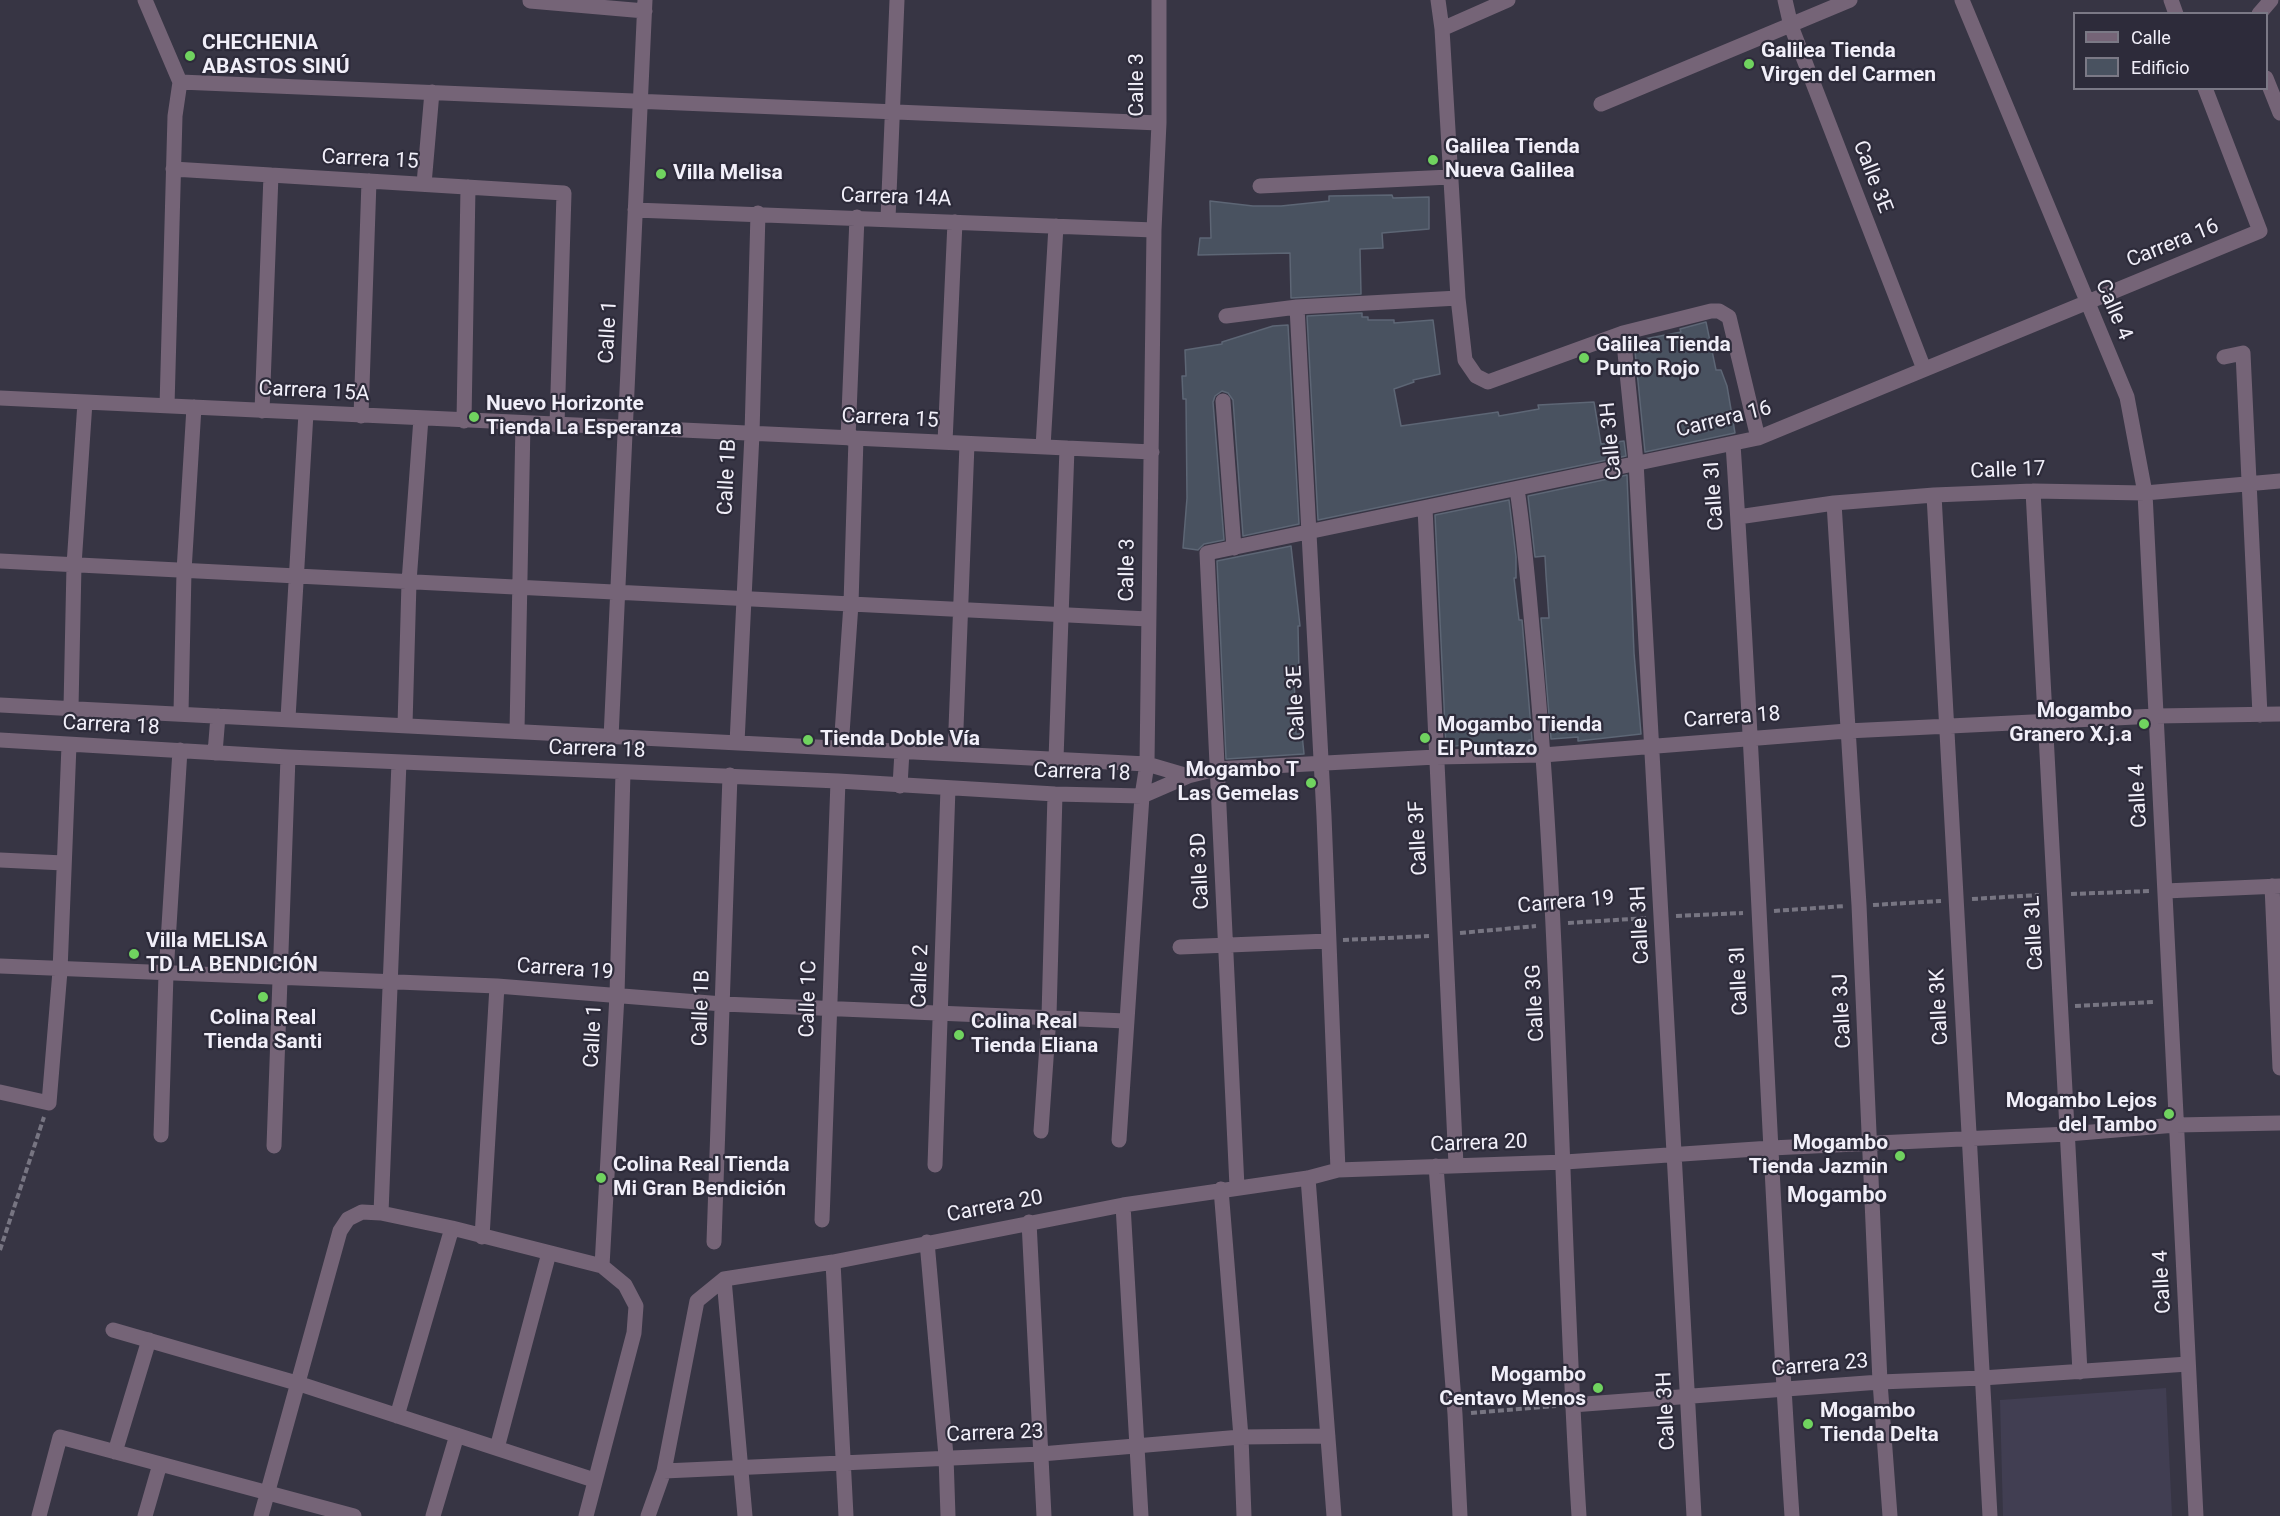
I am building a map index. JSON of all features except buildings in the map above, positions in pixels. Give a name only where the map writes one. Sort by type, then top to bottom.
[{"type":"street","points":[[145,0],[180,82],[175,116],[167,406]]},
{"type":"street","points":[[888,219],[897,0]]},
{"type":"street","name":"Calle 3","points":[[1119,1140],[1142,796],[1147,764],[1154,230],[1159,123],[1159,0]]},
{"type":"street","points":[[1438,0],[1442,29],[1458,298],[1465,360],[1476,376],[1488,382],[1623,333],[1719,311],[1729,317],[1758,438]]},
{"type":"street","points":[[1442,29],[1508,0]]},
{"type":"street","name":"Calle 3E","points":[[1785,0],[1791,26],[1924,369]]},
{"type":"street","points":[[1601,104],[1850,0]]},
{"type":"street","name":"Calle 4","points":[[1962,0],[2127,397],[2145,493],[2196,1516]]},
{"type":"street","points":[[2261,12],[2271,0]]},
{"type":"street","points":[[530,1],[645,6]]},
{"type":"street","name":"Calle 1","points":[[611,738],[645,6]]},
{"type":"street","points":[[180,82],[1159,123]]},
{"type":"street","points":[[2268,83],[2280,113]]},
{"type":"street","name":"Carrera 16","points":[[1208,553],[1758,438],[2260,231],[2206,90]]},
{"type":"street","points":[[424,184],[432,92]]},
{"type":"street","name":"Carrera 15","points":[[173,169],[564,193],[556,425]]},
{"type":"street","points":[[262,411],[271,175]]},
{"type":"street","points":[[1260,186],[1450,177]]},
{"type":"street","points":[[361,416],[369,181]]},
{"type":"street","points":[[465,421],[468,187]]},
{"type":"street","name":"Carrera 14A","points":[[635,210],[1154,230]]},
{"type":"street","name":"Calle 1B","points":[[737,743],[742,599],[752,434],[758,213]]},
{"type":"street","points":[[841,748],[851,604],[857,217]]},
{"type":"street","points":[[945,442],[956,222]]},
{"type":"street","points":[[1043,447],[1056,226]]},
{"type":"street","points":[[1226,316],[1297,307],[1458,298]]},
{"type":"street","name":"Calle 3E","points":[[1297,307],[1321,763],[1338,1170]]},
{"type":"street","name":"Calle 3H","points":[[1623,333],[1636,462],[1694,1516]]},
{"type":"street","points":[[2224,357],[2243,353],[2260,715]]},
{"type":"street","name":"Carrera 15A","points":[[0,398],[626,429]]},
{"type":"street","points":[[1223,400],[1234,548]]},
{"type":"street","points":[[71,708],[74,565],[85,402]]},
{"type":"street","points":[[181,712],[184,570],[194,407]]},
{"type":"street","points":[[288,718],[306,413]]},
{"type":"street","points":[[405,725],[409,582],[421,418]]},
{"type":"street","points":[[517,731],[523,423]]},
{"type":"street","name":"Carrera 15","points":[[626,429],[1152,452]]},
{"type":"street","points":[[956,754],[968,444]]},
{"type":"street","name":"Calle 3I","points":[[1733,444],[1752,739],[1757,912],[1792,1516]]},
{"type":"street","points":[[1056,759],[1067,448]]},
{"type":"street","name":"Calle 17","points":[[1738,517],[1834,503],[1934,495],[2032,491],[2145,493],[2280,481]]},
{"type":"street","name":"Calle 3G","points":[[1517,489],[1544,755],[1554,924],[1572,1405],[1579,1516]]},
{"type":"street","name":"Calle 3L","points":[[2032,491],[2080,1372]]},
{"type":"street","name":"Calle 3K","points":[[1934,495],[1990,1516]]},
{"type":"street","name":"Calle 3J","points":[[1834,503],[1859,905],[1880,1382],[1890,1516]]},
{"type":"street","name":"Calle 3F","points":[[1425,508],[1456,1165]]},
{"type":"street","name":"Calle 3D","points":[[1208,553],[1216,769],[1226,944],[1229,1188],[1244,1516]]},
{"type":"street","points":[[0,561],[1148,619]]},
{"type":"street","name":"Carrera 18","points":[[0,705],[181,712],[611,738],[1147,764],[1188,776]]},
{"type":"street","name":"Carrera 18","points":[[0,740],[288,757],[730,775],[1055,794],[1142,796],[1188,776],[1216,769],[1436,757],[1544,755],[1650,744],[1847,731],[2156,716],[2280,714]]},
{"type":"street","points":[[215,753],[218,716]]},
{"type":"street","points":[[0,1092],[49,1102],[60,970],[69,745]]},
{"type":"street","points":[[160,1135],[165,974],[180,750]]},
{"type":"street","points":[[900,786],[902,751]]},
{"type":"street","points":[[274,1146],[288,757]]},
{"type":"street","points":[[381,1213],[399,762]]},
{"type":"street","name":"Calle 1","points":[[602,1266],[617,995],[623,772]]},
{"type":"street","name":"Calle 1B","points":[[714,1242],[730,775]]},
{"type":"street","name":"Calle 1C","points":[[822,1220],[838,781]]},
{"type":"street","name":"Calle 2","points":[[935,1165],[948,788]]},
{"type":"street","points":[[1041,1131],[1049,1016],[1055,794]]},
{"type":"street","points":[[0,860],[64,863]]},
{"type":"street","points":[[2165,891],[2276,886],[2280,1068]]},
{"type":"street","points":[[1180,947],[1328,941]]},
{"type":"street","name":"Carrera 19","points":[[0,966],[497,986],[723,1004],[830,1006],[1126,1021]]},
{"type":"street","points":[[482,1237],[497,986]]},
{"type":"street","name":"Carrera 20","points":[[724,1279],[833,1262],[1123,1205],[1229,1188],[1308,1179],[1338,1170],[1674,1157],[1771,1148],[1968,1140],[2176,1125],[2280,1123]]},
{"type":"street","points":[[1436,1166],[1455,1414],[1460,1516]]},
{"type":"street","points":[[1308,1179],[1334,1516]]},
{"type":"street","points":[[1123,1205],[1141,1516]]},
{"type":"street","points":[[261,1516],[300,1384],[340,1231],[348,1220],[362,1212],[381,1213],[452,1228],[602,1266],[625,1285],[636,1306],[634,1334],[586,1516]]},
{"type":"street","points":[[1029,1222],[1044,1516]]},
{"type":"street","points":[[397,1416],[452,1228]]},
{"type":"street","points":[[927,1242],[946,1456],[948,1516]]},
{"type":"street","points":[[497,1448],[549,1253]]},
{"type":"street","points":[[833,1262],[846,1516]]},
{"type":"street","points":[[648,1516],[664,1471],[697,1301],[724,1279]]},
{"type":"street","points":[[724,1279],[745,1516]]},
{"type":"street","points":[[114,1330],[300,1384],[594,1480]]},
{"type":"street","points":[[115,1452],[149,1340]]},
{"type":"street","name":"Carrera 23","points":[[1572,1405],[1880,1382],[1982,1378],[2188,1364]]},
{"type":"street","points":[[433,1516],[457,1435]]},
{"type":"street","name":"Carrera 23","points":[[664,1471],[946,1456],[1041,1454],[1241,1437],[1328,1436]]},
{"type":"street","points":[[39,1516],[60,1437],[354,1516]]},
{"type":"street","points":[[145,1516],[160,1464]]},
{"type":"path","name":"Carrera 19","points":[[1328,941],[1446,935],[1554,924],[1955,900]]},
{"type":"path","points":[[2060,1007],[2170,1001]]},
{"type":"path","points":[[0,1250],[49,1102]]},
{"type":"path","points":[[1455,1414],[1572,1405]]},
{"type":"shaded area","points":[[2166,1388],[2172,1516],[2003,1516],[2000,1400]]},
{"type":"place","name":"CHECHENIA ABASTOS SINÚ","points":[[190,56]]},
{"type":"place","name":"Galilea Tienda Virgen del Carmen","points":[[1749,64]]},
{"type":"place","name":"Galilea Tienda Nueva Galilea","points":[[1433,160]]},
{"type":"place","name":"Villa Melisa","points":[[661,174]]},
{"type":"place","name":"Galilea Tienda Punto Rojo","points":[[1584,358]]},
{"type":"place","name":"Nuevo Horizonte Tienda La Esperanza","points":[[474,417]]},
{"type":"place","name":"Mogambo Granero X.j.a","points":[[2144,724]]},
{"type":"place","name":"Mogambo Tienda El Puntazo","points":[[1425,738]]},
{"type":"place","name":"Tienda Doble Vía","points":[[808,740]]},
{"type":"place","name":"Mogambo T Las Gemelas","points":[[1311,783]]},
{"type":"place","name":"Villa MELISA TD LA BENDICIÓN","points":[[134,954]]},
{"type":"place","name":"Colina Real Tienda Santi","points":[[263,997]]},
{"type":"place","name":"Colina Real Tienda Eliana","points":[[959,1035]]},
{"type":"place","name":"Mogambo Lejos del Tambo","points":[[2169,1114]]},
{"type":"place","name":"Mogambo Tienda Jazmin","points":[[1900,1156]]},
{"type":"place","name":"Colina Real Tienda Mi Gran Bendición","points":[[601,1178]]},
{"type":"place","name":"Mogambo Centavo Menos","points":[[1598,1388]]},
{"type":"place","name":"Mogambo Tienda Delta","points":[[1808,1424]]},
{"type":"district","name":"Mogambo","points":[[1837,1196]]}]
